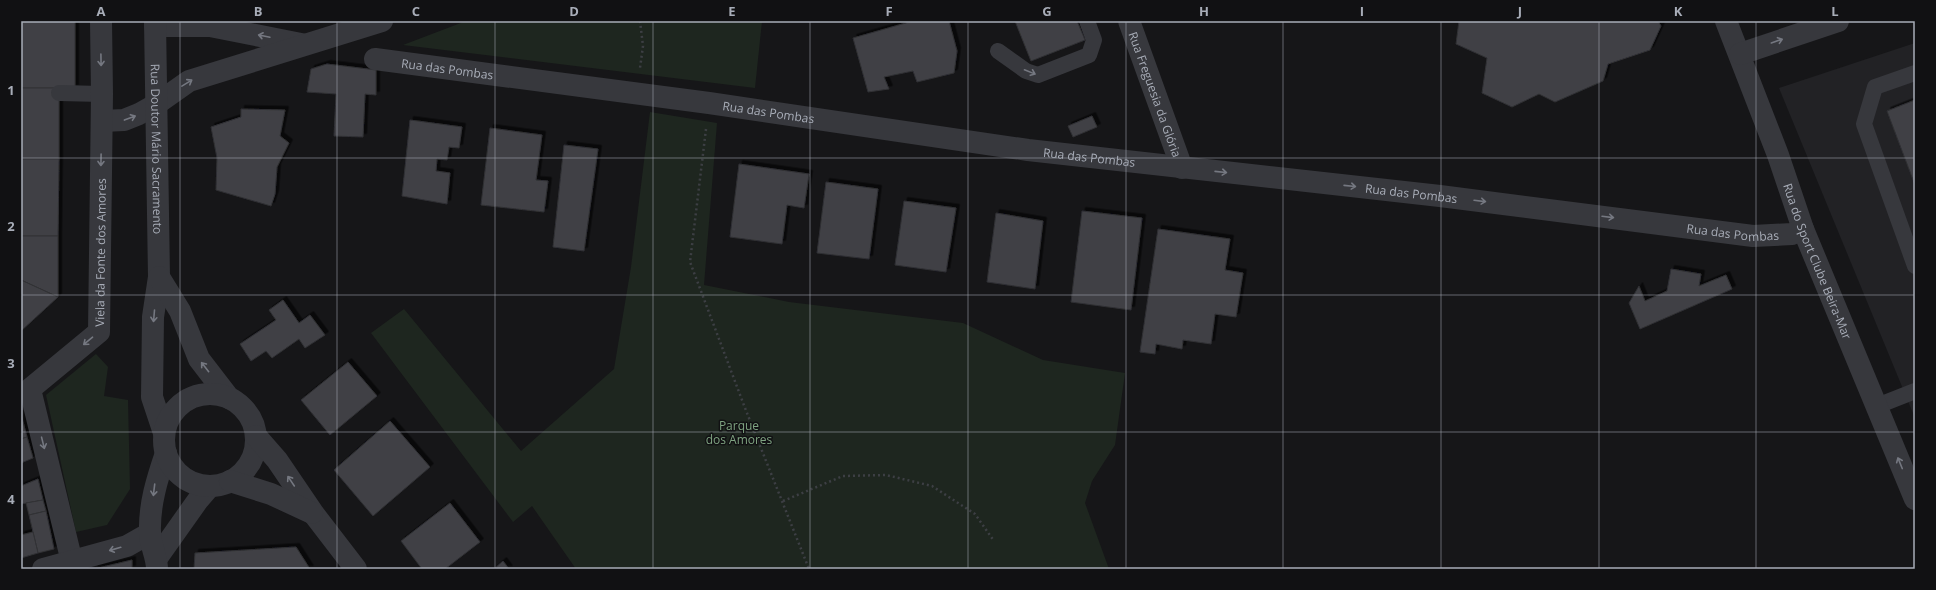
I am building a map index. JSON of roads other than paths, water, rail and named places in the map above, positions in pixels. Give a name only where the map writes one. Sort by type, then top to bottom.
[{"type":"street","name":"Viela da Fonte dos Amores","points":[[72,562],[30,389],[99,332],[102,121],[100,21]]},
{"type":"street","points":[[102,121],[124,120],[155,105],[190,81],[303,44],[366,27],[382,21]]},
{"type":"street","name":"Rua Freguesia da Glória","points":[[1129,21],[1182,168]]},
{"type":"street","name":"Rua do Sport Clube Beira-Mar","points":[[1726,21],[1778,155],[1803,229],[1915,499]]},
{"type":"street","points":[[1740,54],[1838,21]]},
{"type":"street","points":[[155,23],[210,26],[303,44]]},
{"type":"street","name":"Rua Doutor Mário Sacramento","points":[[155,23],[155,105],[159,277],[153,317],[152,397],[165,443]]},
{"type":"street","name":"Rua das Pombas","points":[[375,59],[709,103],[1028,150],[1440,196],[1753,236],[1792,234],[1803,229]]},
{"type":"street","points":[[159,277],[180,311],[199,359],[229,398]]},
{"type":"street","points":[[201,394],[215,394],[229,398],[239,404],[247,413],[253,424],[256,436],[255,450],[250,463],[241,474],[220,484],[198,500],[157,564],[150,534],[155,485],[165,443],[168,420],[176,408],[188,399],[201,394]]},
{"type":"street","points":[[256,436],[277,460],[313,514],[356,569]]},
{"type":"street","points":[[165,443],[172,466],[182,477],[196,483],[220,484],[271,494],[313,514]]},
{"type":"street","points":[[43,569],[127,546],[150,534]]},
{"type":"lane","points":[[998,51],[1026,71],[1038,75],[1088,55],[1094,40],[1087,21]]},
{"type":"lane","points":[[1915,73],[1876,87],[1864,124],[1915,266]]},
{"type":"lane","points":[[59,93],[102,94]]},
{"type":"lane","points":[[1877,406],[1915,391]]},
{"type":"park label","name":"Parque dos Amores","points":[[739,432]]}]
